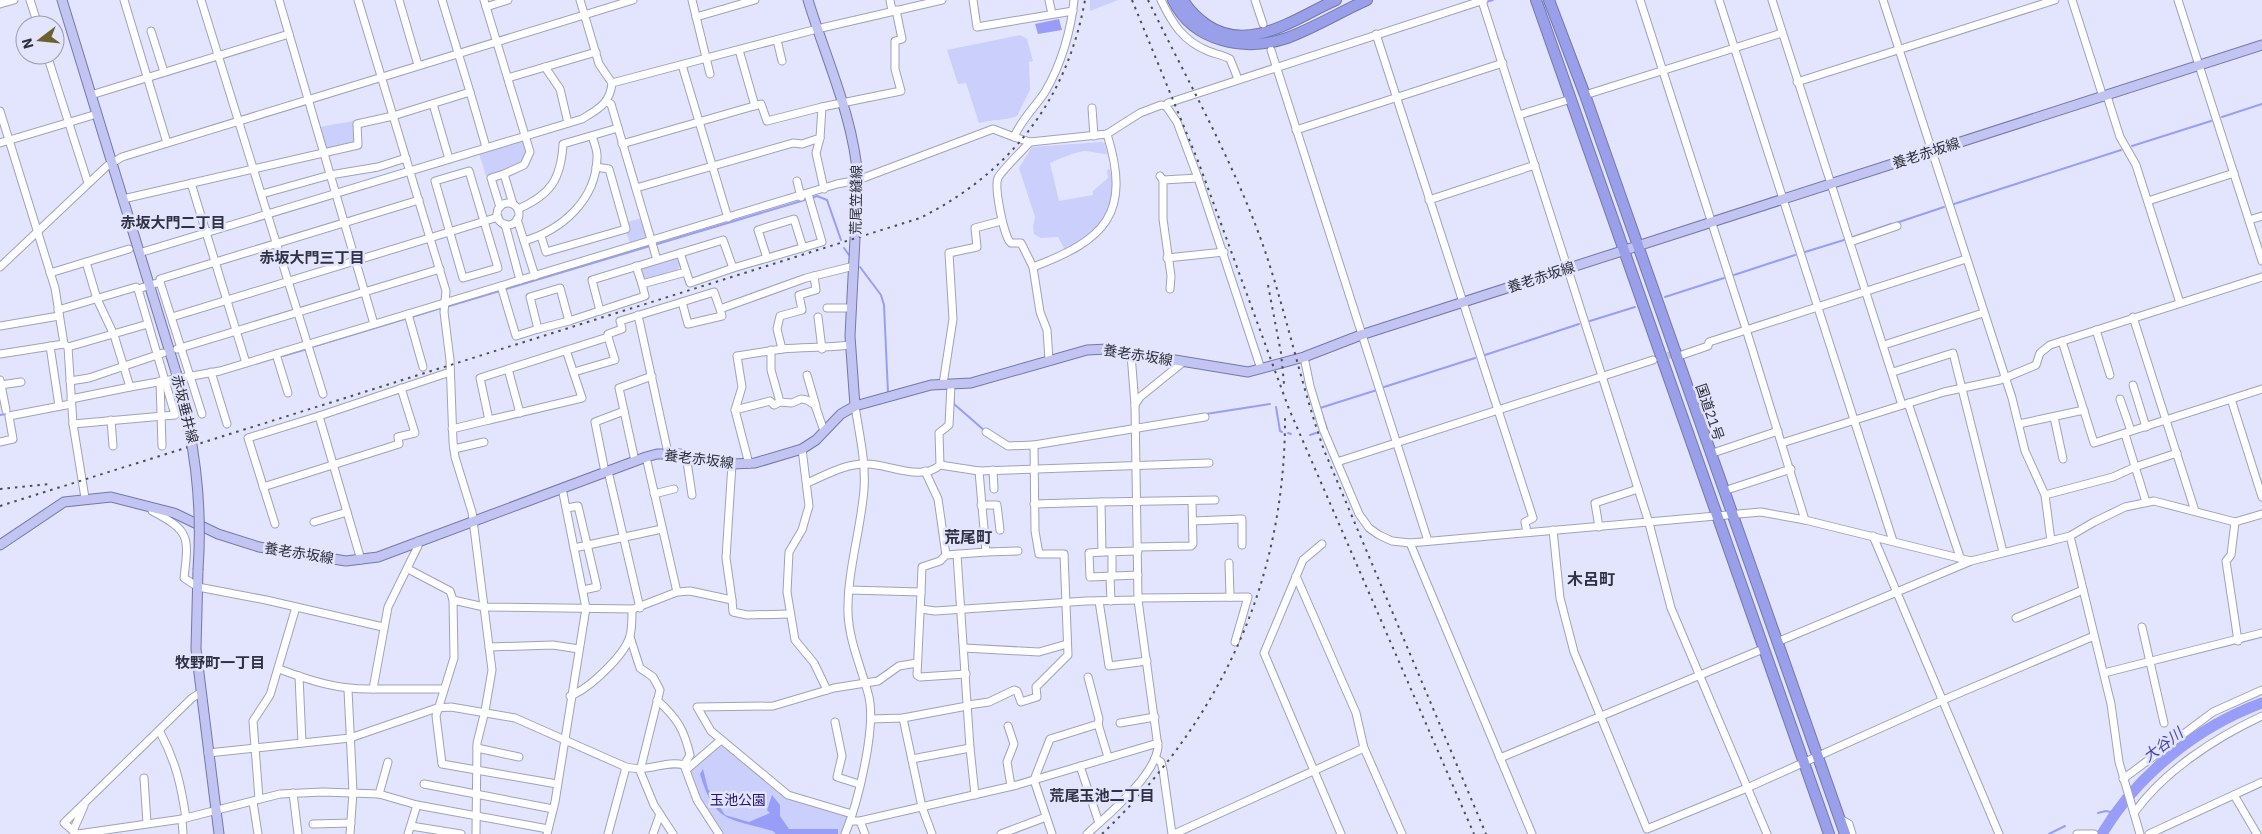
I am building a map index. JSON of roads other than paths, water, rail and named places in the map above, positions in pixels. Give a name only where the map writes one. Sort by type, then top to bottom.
[{"type":"highway","points":[[1173,0],[1189,22],[1209,36],[1220,40],[1246,44],[1285,38],[1367,0]]},
{"type":"highway","points":[[1183,0],[1192,13],[1211,28],[1246,36],[1280,28],[1336,0]]},
{"type":"highway","name":"国道21号","points":[[1536,0],[1829,834]]},
{"type":"highway","name":"国道21号","points":[[1548,0],[1584,95],[1637,246],[1679,354],[1710,454],[1845,834]]},
{"type":"main road","name":"赤坂垂井線","points":[[62,0],[176,372],[189,421],[197,469],[200,518],[196,649],[200,693],[220,834]]},
{"type":"main road","name":"荒尾笠縫線","points":[[808,0],[852,138],[858,180],[850,345],[856,406]]},
{"type":"main road","name":"養老赤坂線","points":[[0,545],[59,504],[85,498],[111,497],[150,505],[174,513],[218,534],[259,547],[346,561],[362,560],[378,557],[646,457],[668,453],[732,464],[749,464],[779,457],[802,449],[816,440],[841,414],[856,406],[931,385],[971,383],[1049,360],[1098,349],[1237,372],[1261,369],[1462,302],[2262,45]]},
{"type":"street","points":[[0,4],[14,0]]},
{"type":"street","points":[[30,0],[35,15]]},
{"type":"street","points":[[124,0],[168,143]]},
{"type":"street","points":[[201,0],[323,394]]},
{"type":"street","points":[[279,0],[374,324]]},
{"type":"street","points":[[358,0],[446,291],[444,306],[454,449],[469,497],[474,521],[489,647],[491,680],[477,748],[476,834]]},
{"type":"street","points":[[399,0],[418,65]]},
{"type":"street","points":[[442,0],[486,147]]},
{"type":"street","points":[[498,217],[500,207],[491,178],[519,169],[528,160],[530,152],[485,4],[508,0]]},
{"type":"street","points":[[139,253],[207,234],[449,158],[582,119],[607,102],[612,83],[599,64],[580,0]]},
{"type":"street","points":[[0,267],[112,162],[418,65],[633,0]]},
{"type":"street","points":[[692,0],[710,74]]},
{"type":"street","points":[[696,16],[755,0]]},
{"type":"street","points":[[622,144],[761,104],[767,121],[901,91],[895,69],[895,41],[902,39],[890,0]]},
{"type":"street","points":[[612,83],[942,0]]},
{"type":"street","points":[[973,0],[977,27],[1073,10]]},
{"type":"street","points":[[1049,0],[1052,14]]},
{"type":"street","points":[[1014,137],[1045,91],[1062,54],[1074,0]]},
{"type":"street","points":[[1161,0],[1176,29],[1195,45],[1230,59],[1238,79]]},
{"type":"street","points":[[1255,0],[1263,24]]},
{"type":"street","points":[[0,442],[12,439],[8,416],[130,387],[211,374],[276,354],[309,347],[374,324],[409,317],[502,289],[520,280],[652,244],[728,218],[807,197],[824,189],[858,180],[993,129],[1030,142],[1107,134],[1140,113],[1161,105],[1166,106],[1168,103],[1276,66],[1483,0],[1649,523],[1671,608],[1766,834]]},
{"type":"street","points":[[1640,0],[1791,469],[1805,520]]},
{"type":"street","points":[[1719,0],[1892,541]]},
{"type":"street","points":[[1772,0],[1797,82],[1893,372],[1960,557]]},
{"type":"street","points":[[1883,0],[2004,378],[2025,451],[2045,495],[2051,541]]},
{"type":"street","points":[[1797,82],[2055,0]]},
{"type":"street","points":[[2072,0],[2120,137],[2136,165],[2180,303]]},
{"type":"street","points":[[2178,0],[2262,261]]},
{"type":"street","points":[[151,31],[164,72]]},
{"type":"street","points":[[1584,95],[1782,33]]},
{"type":"street","points":[[91,95],[289,34]]},
{"type":"street","points":[[1376,34],[1533,518],[1525,522],[1527,532]]},
{"type":"street","points":[[777,40],[782,61]]},
{"type":"street","points":[[739,50],[755,106]]},
{"type":"street","points":[[1271,50],[1428,541]]},
{"type":"street","points":[[508,78],[596,52]]},
{"type":"street","points":[[1296,130],[1503,63]]},
{"type":"street","points":[[50,65],[67,123],[88,183]]},
{"type":"street","points":[[682,65],[728,218]]},
{"type":"street","points":[[545,67],[560,89],[568,122]]},
{"type":"street","points":[[123,199],[358,145],[356,124],[393,116],[470,92]]},
{"type":"street","points":[[1519,115],[1571,99]]},
{"type":"street","points":[[607,102],[611,104],[657,260]]},
{"type":"street","points":[[433,104],[449,158]]},
{"type":"street","points":[[1166,106],[1177,122],[1198,178],[1224,252],[1261,369]]},
{"type":"street","points":[[822,108],[820,138],[816,159],[824,189]]},
{"type":"street","points":[[1092,108],[1094,136]]},
{"type":"street","points":[[0,111],[50,273],[66,345],[73,424],[85,498]]},
{"type":"street","points":[[0,143],[97,114]]},
{"type":"street","points":[[500,207],[506,204],[515,207],[534,202],[547,192],[556,179],[562,163],[563,144],[618,128]]},
{"type":"street","points":[[1032,267],[1059,257],[1091,239],[1113,211],[1116,195],[1107,134]]},
{"type":"street","points":[[524,241],[541,236],[563,223],[574,213],[591,186],[596,167],[598,157],[592,136]]},
{"type":"street","points":[[636,188],[793,143],[802,144],[820,138]]},
{"type":"street","points":[[1030,142],[998,178],[1001,220],[1009,242],[1021,243],[1032,267],[1040,312],[1047,330],[1049,360]]},
{"type":"street","points":[[262,194],[330,175],[378,168],[406,158]]},
{"type":"street","points":[[1429,200],[1535,165]]},
{"type":"street","points":[[541,236],[546,252],[626,229],[609,169],[596,167]]},
{"type":"street","points":[[469,170],[498,268],[463,278],[448,232],[434,181],[469,170]]},
{"type":"street","points":[[504,174],[535,276]]},
{"type":"street","points":[[2148,201],[2234,174]]},
{"type":"street","points":[[1170,288],[1171,276],[1162,219],[1162,178],[1198,178]]},
{"type":"street","points":[[680,253],[690,283],[733,268],[822,242],[807,197],[797,181]]},
{"type":"street","points":[[191,183],[246,363]]},
{"type":"street","points":[[0,326],[58,313],[136,287],[138,289],[160,282],[160,279],[419,200]]},
{"type":"street","points":[[2249,220],[2262,216]]},
{"type":"street","points":[[172,316],[498,217]]},
{"type":"street","points":[[498,217],[505,224],[520,280]]},
{"type":"street","points":[[505,224],[512,224],[517,219]]},
{"type":"street","points":[[767,258],[758,230],[794,219],[803,248]]},
{"type":"street","points":[[940,465],[939,433],[950,425],[947,384],[954,319],[949,253],[977,247],[975,228],[1001,220]]},
{"type":"street","points":[[1850,242],[1897,226]]},
{"type":"street","points":[[600,311],[592,280],[723,240],[733,268]]},
{"type":"street","points":[[50,273],[129,249]]},
{"type":"street","points":[[1167,258],[1224,252]]},
{"type":"street","points":[[1679,354],[1708,346],[1709,342],[1746,329],[1966,259]]},
{"type":"street","points":[[86,262],[97,299],[114,335],[130,387]]},
{"type":"street","points":[[502,289],[516,336],[645,296],[636,266]]},
{"type":"street","points":[[720,309],[814,276],[854,266]]},
{"type":"street","points":[[179,348],[440,269]]},
{"type":"street","points":[[642,284],[686,272]]},
{"type":"street","points":[[782,349],[777,329],[780,316],[802,310],[799,295],[816,290],[814,276]]},
{"type":"street","points":[[1782,443],[1852,419],[1963,387],[2004,378],[2033,367],[2043,350],[2062,341],[2262,277]]},
{"type":"street","points":[[160,282],[172,316],[179,348],[202,414]]},
{"type":"street","points":[[538,329],[530,297],[560,288],[569,320]]},
{"type":"street","points":[[138,289],[148,324],[160,354],[163,383],[162,446]]},
{"type":"street","points":[[489,420],[480,378],[608,337],[608,334],[622,329],[620,321],[714,292],[722,316],[688,324],[682,302]]},
{"type":"street","points":[[827,308],[852,308]]},
{"type":"street","points":[[1884,344],[1983,313]]},
{"type":"street","points":[[638,315],[668,453]]},
{"type":"street","points":[[409,317],[423,367]]},
{"type":"street","points":[[818,317],[822,349]]},
{"type":"street","points":[[2133,317],[2195,511]]},
{"type":"street","points":[[0,354],[66,345],[114,335],[148,324]]},
{"type":"street","points":[[2096,330],[2110,375]]},
{"type":"street","points":[[574,372],[615,360],[608,337]]},
{"type":"street","points":[[2062,341],[2094,442],[2128,433],[2262,389]]},
{"type":"street","points":[[749,464],[735,410],[742,387],[737,356],[771,350],[822,349],[850,345]]},
{"type":"street","points":[[50,346],[59,404]]},
{"type":"street","points":[[452,429],[582,398],[566,350]]},
{"type":"street","points":[[771,350],[772,370],[780,402]]},
{"type":"street","points":[[1893,372],[1953,353],[2003,552]]},
{"type":"street","points":[[70,382],[89,378],[160,354]]},
{"type":"street","points":[[276,354],[288,393]]},
{"type":"street","points":[[1087,834],[1125,798],[1155,758],[1158,743],[1139,599],[1135,405],[1132,354]]},
{"type":"street","points":[[1304,356],[1320,420],[1359,514],[1368,528],[1392,541],[1410,543],[1762,512],[1873,536],[1970,561]]},
{"type":"street","points":[[1337,462],[1653,360]]},
{"type":"street","points":[[1135,405],[1140,397],[1182,363]]},
{"type":"street","points":[[508,368],[520,413]]},
{"type":"street","points":[[275,524],[248,438],[450,372]]},
{"type":"street","points":[[211,374],[227,424]]},
{"type":"street","points":[[807,375],[824,431]]},
{"type":"street","points":[[635,461],[619,388],[652,376]]},
{"type":"street","points":[[6,410],[0,384],[21,382]]},
{"type":"street","points":[[73,424],[175,415],[163,383]]},
{"type":"street","points":[[2133,385],[2146,427]]},
{"type":"street","points":[[263,487],[399,444],[398,438],[415,433],[401,388]]},
{"type":"street","points":[[735,410],[770,401],[774,405],[780,402],[792,403],[801,399],[807,400],[816,406]]},
{"type":"street","points":[[2120,399],[2135,467],[2146,502]]},
{"type":"street","points":[[2231,399],[2262,497]]},
{"type":"street","points":[[845,834],[859,784],[871,719],[869,698],[851,636],[848,613],[849,590],[864,490],[864,464],[856,406]]},
{"type":"street","points":[[2018,424],[2084,410]]},
{"type":"street","points":[[624,411],[595,422],[625,538],[640,608]]},
{"type":"street","points":[[319,416],[362,560]]},
{"type":"street","points":[[2054,416],[2063,459]]},
{"type":"street","points":[[986,432],[1008,446],[1034,445],[1204,418]]},
{"type":"street","points":[[111,420],[113,446]]},
{"type":"street","points":[[1710,454],[1778,431]]},
{"type":"street","points":[[454,449],[484,442]]},
{"type":"street","points":[[871,719],[903,718],[989,702],[1014,690],[1017,691],[1021,702],[1037,697],[1036,687],[1068,655],[1064,554],[1039,554],[1035,531],[1034,445]]},
{"type":"street","points":[[802,449],[808,506],[806,520],[789,552],[787,584],[790,614],[795,640],[814,663],[827,690]]},
{"type":"street","points":[[2045,495],[2113,477],[2135,467],[2176,453]]},
{"type":"street","points":[[686,455],[692,495]]},
{"type":"street","points":[[646,457],[677,592]]},
{"type":"street","points":[[807,483],[842,469],[864,464],[925,471],[940,465],[979,471],[1209,463]]},
{"type":"street","points":[[732,464],[726,558],[733,612],[747,614],[790,614]]},
{"type":"street","points":[[1730,489],[1791,469]]},
{"type":"street","points":[[994,470],[994,489]]},
{"type":"street","points":[[925,471],[938,500],[942,539],[946,555]]},
{"type":"street","points":[[979,471],[986,552]]},
{"type":"street","points":[[76,833],[184,819],[256,800],[293,793],[353,792],[378,794],[417,805],[548,831],[586,608],[562,488]]},
{"type":"street","points":[[654,494],[674,489]]},
{"type":"street","points":[[1599,527],[1595,503],[1638,489]]},
{"type":"street","points":[[1034,504],[1215,500]]},
{"type":"street","points":[[1138,575],[1090,577],[1089,553],[1191,546],[1193,544],[1192,501]]},
{"type":"street","points":[[1777,642],[1970,561],[2070,536],[2116,511],[2146,502],[2154,501],[2235,522],[2262,514]]},
{"type":"street","points":[[1101,502],[1102,552]]},
{"type":"street","points":[[150,505],[152,511],[171,521],[184,534],[188,548],[184,578],[198,587],[383,627]]},
{"type":"street","points":[[981,505],[997,505],[1000,530]]},
{"type":"street","points":[[567,508],[578,506],[597,587],[583,590]]},
{"type":"street","points":[[314,522],[348,512]]},
{"type":"street","points":[[1193,521],[1242,519],[1242,545]]},
{"type":"street","points":[[2235,522],[2231,554],[2226,561],[2238,641]]},
{"type":"street","points":[[574,548],[662,529]]},
{"type":"street","points":[[1553,530],[1555,570],[1564,616],[1574,652],[1647,829],[1747,788],[1943,700],[2094,636]]},
{"type":"street","points":[[1873,536],[1999,834]]},
{"type":"street","points":[[2070,536],[2111,704],[2114,738],[2124,781],[2140,834]]},
{"type":"street","points":[[373,689],[388,606],[408,569],[418,546],[418,541]]},
{"type":"street","points":[[1410,543],[1532,834]]},
{"type":"street","points":[[1322,544],[1302,560],[1264,653],[1340,834]]},
{"type":"street","points":[[966,674],[920,677],[917,675],[922,566],[940,560],[946,555],[1018,551]]},
{"type":"street","points":[[1111,601],[1112,552]]},
{"type":"street","points":[[957,555],[970,748],[975,794]]},
{"type":"street","points":[[1229,562],[1230,597]]},
{"type":"street","points":[[408,569],[450,591],[452,600],[452,637],[455,651],[437,708],[436,729],[442,764],[477,772],[557,784]]},
{"type":"street","points":[[1296,576],[1356,714],[1364,748],[1402,834]]},
{"type":"street","points":[[849,590],[921,592]]},
{"type":"street","points":[[2016,618],[2083,590]]},
{"type":"street","points":[[452,600],[484,608],[640,608],[661,597],[677,592],[690,592],[732,600]]},
{"type":"street","points":[[920,609],[935,611],[1066,602],[1248,597],[1234,642]]},
{"type":"street","points":[[1099,601],[1109,666],[1147,660]]},
{"type":"street","points":[[258,834],[254,720],[270,695],[296,607]]},
{"type":"street","points":[[632,612],[630,637],[640,668],[653,677],[659,688],[658,700],[640,771],[660,814],[673,834]]},
{"type":"street","points":[[2142,628],[2164,723]]},
{"type":"street","points":[[2104,673],[2238,641],[2262,633]]},
{"type":"street","points":[[570,696],[596,681],[630,637]]},
{"type":"street","points":[[964,648],[1039,652],[1067,644]]},
{"type":"street","points":[[489,647],[553,645],[579,649]]},
{"type":"street","points":[[1500,758],[1763,649]]},
{"type":"street","points":[[917,663],[899,666],[878,681],[827,690],[773,706],[697,707],[711,731],[788,796],[860,821],[1034,780],[1158,743]]},
{"type":"street","points":[[279,669],[348,690],[443,689]]},
{"type":"street","points":[[300,676],[302,743]]},
{"type":"street","points":[[1088,677],[1098,712],[1098,724],[1108,757]]},
{"type":"street","points":[[348,690],[353,792],[350,834]]},
{"type":"street","points":[[2124,781],[2213,712],[2262,690]]},
{"type":"street","points":[[76,833],[64,822],[160,732],[192,698],[200,693]]},
{"type":"street","points":[[658,700],[676,717],[686,737],[690,755],[686,767],[697,800],[719,834]]},
{"type":"street","points":[[208,753],[350,738],[437,708],[485,711],[515,718],[626,767],[640,771],[663,765],[686,767],[721,740]]},
{"type":"street","points":[[2133,812],[2145,797],[2163,780],[2213,743],[2262,716]]},
{"type":"street","points":[[1120,723],[1155,717]]},
{"type":"street","points":[[903,718],[922,807],[932,834]]},
{"type":"street","points":[[836,722],[842,756],[837,777],[859,784]]},
{"type":"street","points":[[1052,834],[1034,780],[1050,739],[1098,724]]},
{"type":"street","points":[[1008,726],[1014,744],[1007,762],[1011,786]]},
{"type":"street","points":[[160,732],[172,755],[180,778],[184,819],[183,834]]},
{"type":"street","points":[[477,748],[519,757]]},
{"type":"street","points":[[912,759],[970,748]]},
{"type":"street","points":[[1155,758],[1161,762],[1163,770],[1173,834],[1364,748]]},
{"type":"street","points":[[378,794],[388,762]]},
{"type":"street","points":[[1080,766],[1099,823]]},
{"type":"street","points":[[608,834],[626,767]]},
{"type":"street","points":[[144,778],[147,823]]},
{"type":"street","points":[[2149,834],[2262,782]]},
{"type":"street","points":[[424,784],[553,809]]},
{"type":"street","points":[[293,793],[298,834]]},
{"type":"street","points":[[2234,795],[2257,834]]},
{"type":"street","points":[[76,833],[86,801]]},
{"type":"street","points":[[408,834],[417,805]]},
{"type":"street","points":[[653,834],[660,814]]},
{"type":"street","points":[[1001,834],[1046,817]]},
{"type":"street","points":[[1839,818],[1849,824],[1852,834]]},
{"type":"street","points":[[860,821],[865,834]]},
{"type":"street","points":[[313,824],[351,823]]},
{"type":"street","points":[[411,826],[461,834]]},
{"type":"street","points":[[2077,834],[2094,834]]},
{"type":"water","points":[[1059,19],[1062,30],[1038,34],[1035,24]]},
{"type":"water","points":[[703,769],[708,789],[725,815],[749,822],[770,813],[767,810],[772,795],[780,805],[780,816],[789,829],[838,829],[838,834],[776,834],[773,831],[726,816],[718,811],[706,790],[700,774]]},
{"type":"waterway","points":[[1486,2],[1493,0]]},
{"type":"waterway","points":[[2222,117],[2262,104]]},
{"type":"waterway","points":[[2132,146],[2211,121]]},
{"type":"waterway","points":[[1954,204],[2121,150]]},
{"type":"waterway","points":[[812,198],[817,196],[827,200],[841,240]]},
{"type":"waterway","points":[[654,245],[808,199]]},
{"type":"waterway","points":[[1896,223],[1944,207]]},
{"type":"waterway","points":[[1853,237],[1891,224]]},
{"type":"waterway","points":[[1805,252],[1844,240]]},
{"type":"waterway","points":[[446,307],[650,246]]},
{"type":"waterway","points":[[844,248],[849,255]]},
{"type":"waterway","points":[[1734,275],[1795,255]]},
{"type":"waterway","points":[[860,267],[881,295],[884,305],[888,393]]},
{"type":"waterway","points":[[1665,297],[1724,278]]},
{"type":"waterway","points":[[1590,321],[1635,307]]},
{"type":"waterway","points":[[412,317],[441,308]]},
{"type":"waterway","points":[[312,347],[408,318]]},
{"type":"waterway","points":[[1485,355],[1579,324]]},
{"type":"waterway","points":[[283,356],[307,349]]},
{"type":"waterway","points":[[1381,388],[1475,358]]},
{"type":"waterway","points":[[954,387],[954,404],[985,431]]},
{"type":"waterway","points":[[1327,429],[1320,408],[1377,390]]},
{"type":"waterway","points":[[1206,414],[1270,404]]},
{"type":"waterway","points":[[1276,407],[1280,431],[1282,432]]},
{"type":"waterway","points":[[0,415],[7,414]]},
{"type":"waterway","points":[[1310,435],[1316,433]]},
{"type":"waterway","name":"大谷川","points":[[2102,834],[2116,812],[2133,792],[2171,755],[2214,725],[2262,703]]},
{"type":"waterway","points":[[2098,813],[2106,811],[2115,813]]},
{"type":"waterway","points":[[2049,834],[2065,826]]},
{"type":"tunnel","points":[[1658,359],[1682,351]]},
{"type":"railway","points":[[0,506],[920,218],[952,200],[981,179],[1007,156],[1030,130],[1049,101],[1064,70],[1076,36],[1085,0]]},
{"type":"railway","points":[[1132,0],[1198,161],[1289,409],[1474,834]]},
{"type":"railway","points":[[1148,0],[1225,155],[1253,219],[1273,276],[1308,401],[1324,450],[1486,834]]},
{"type":"railway","points":[[1268,285],[1281,353],[1284,384]]},
{"type":"railway","points":[[1102,834],[1144,790],[1181,744],[1212,695],[1238,644],[1259,590],[1274,534],[1282,476],[1285,415]]},
{"type":"railway","points":[[0,489],[50,484]]},
{"type":"district","name":"赤坂大門二丁目","points":[[173,223]]},
{"type":"district","name":"赤坂大門三丁目","points":[[312,258]]},
{"type":"district","name":"荒尾町","points":[[968,537]]},
{"type":"district","name":"木呂町","points":[[1591,579]]},
{"type":"district","name":"牧野町一丁目","points":[[220,663]]},
{"type":"district","name":"荒尾玉池二丁目","points":[[1102,796]]},
{"type":"park label","name":"玉池公園","points":[[738,800]]}]
